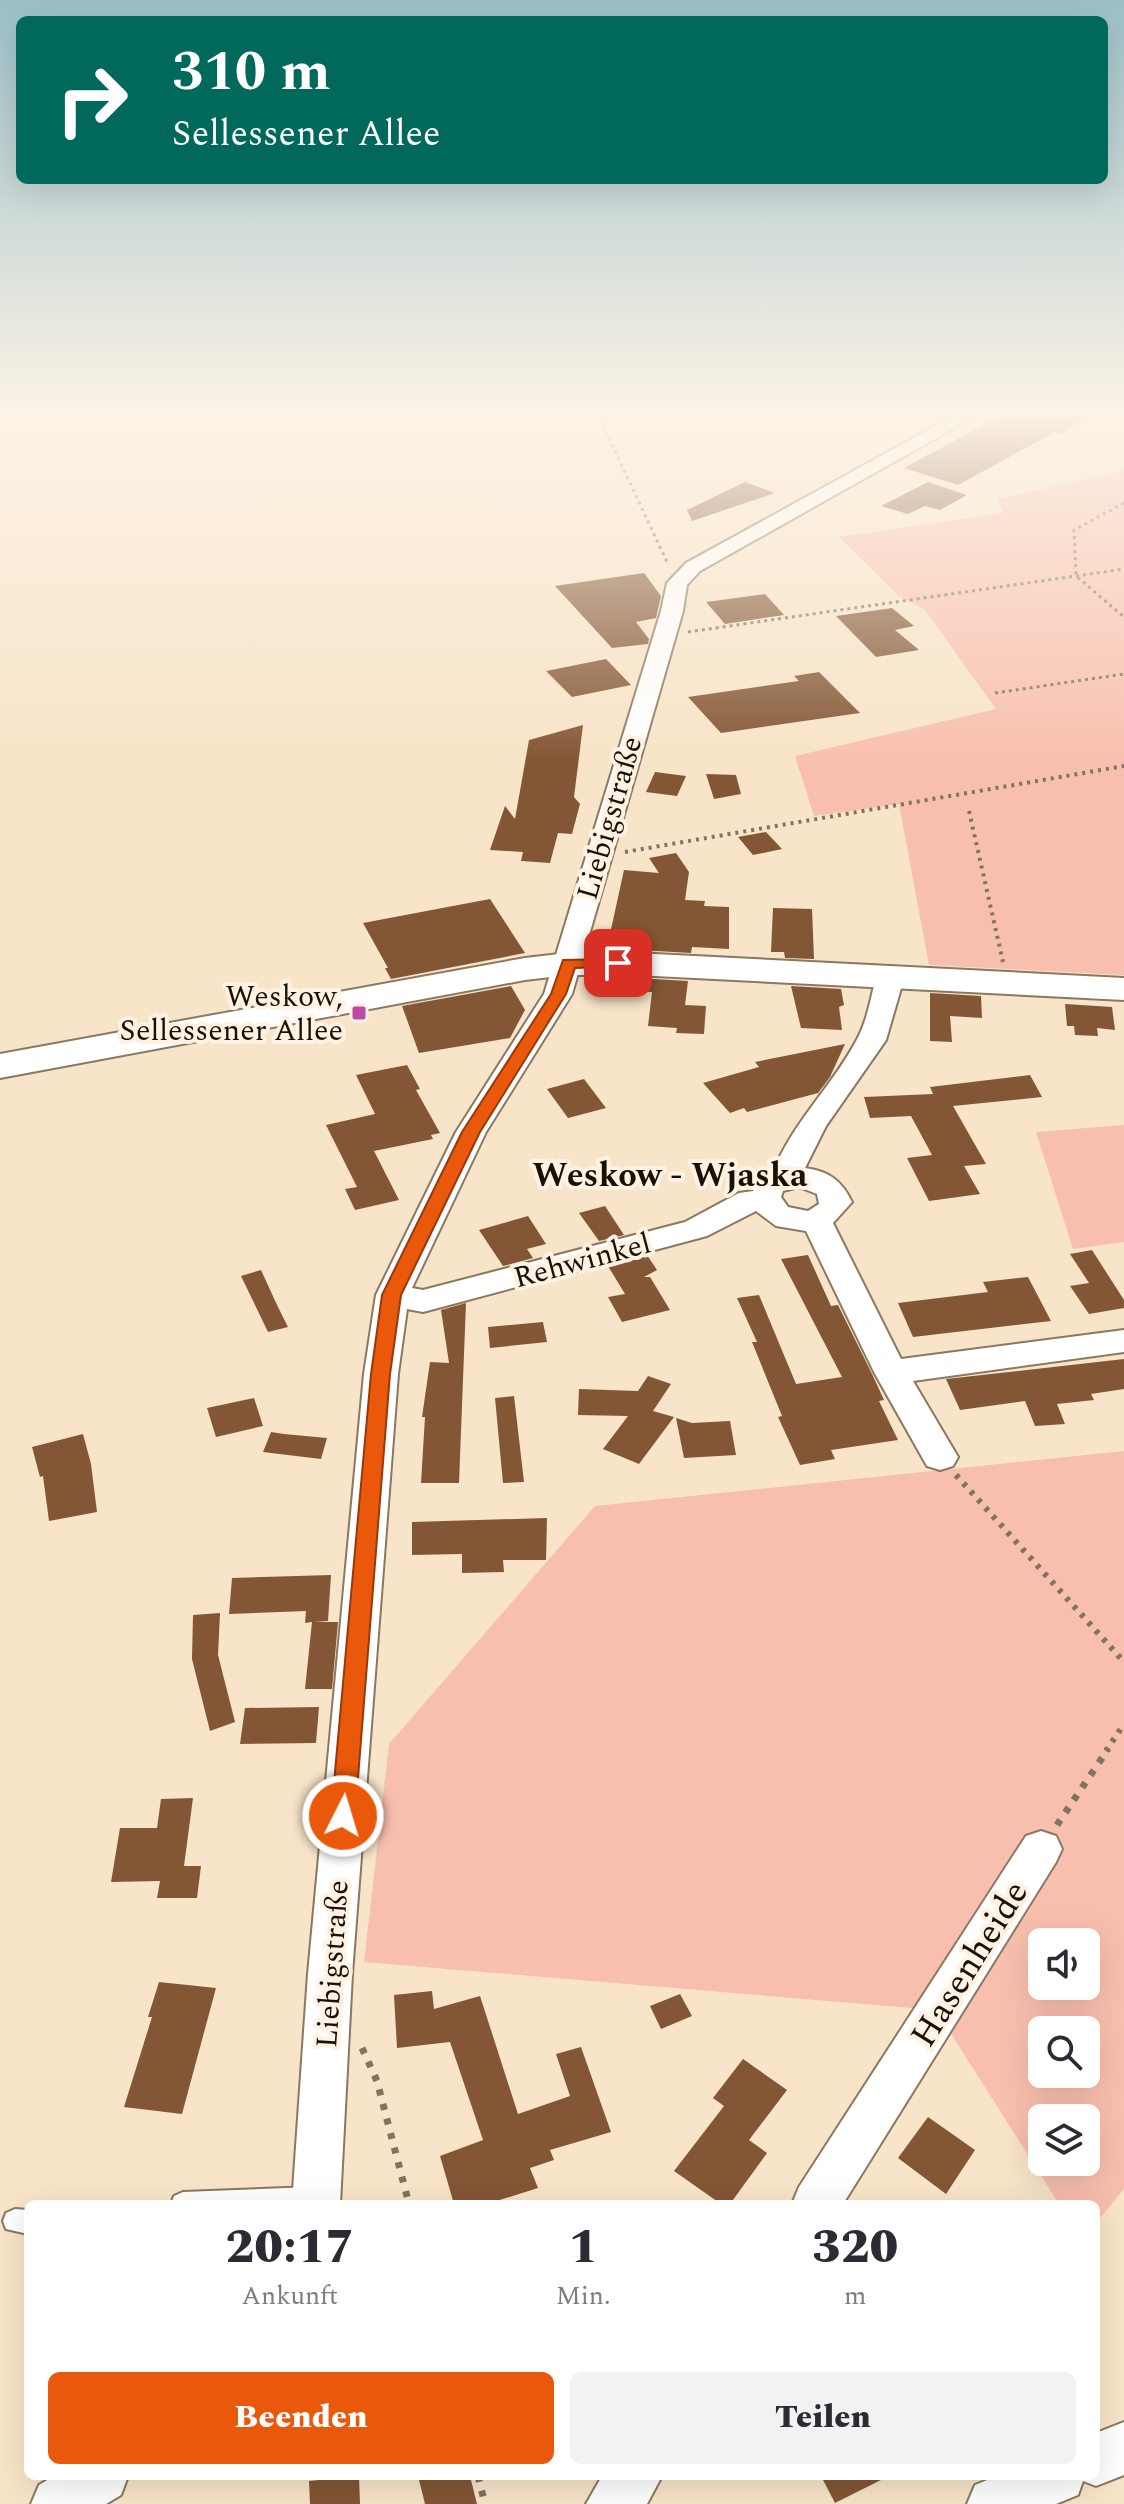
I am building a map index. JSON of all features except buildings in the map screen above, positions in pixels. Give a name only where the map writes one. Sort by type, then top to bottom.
[{"type":"main road","points":[[0,1066],[462,980],[568,964],[635,964],[1124,989]]},
{"type":"street","points":[[677,583],[693,567],[760,530]]},
{"type":"street","name":"Liebigstraße","points":[[317,2200],[331,1959],[381,1374],[392,1295],[471,1132],[558,994],[677,583]]},
{"type":"street","points":[[786,1178],[792,1157],[812,1120],[870,1045],[890,978]]},
{"type":"street","points":[[786,1178],[810,1178],[830,1188],[836,1202],[833,1210],[816,1220],[791,1220],[772,1210],[765,1197],[771,1185],[786,1178]]},
{"type":"street","name":"Rehwinkel","points":[[392,1295],[423,1301],[696,1229],[750,1200],[766,1203]]},
{"type":"street","points":[[816,1220],[891,1372],[940,1457]]},
{"type":"street","points":[[891,1372],[1124,1341]]},
{"type":"street","name":"Hasenheide","points":[[819,2200],[1041,1849]]},
{"type":"street","points":[[1100,2458],[1124,2448]]},
{"type":"street","points":[[58,2504],[96,2480]]},
{"type":"street","points":[[613,2504],[633,2480]]},
{"type":"street","points":[[994,2504],[1050,2480]]},
{"type":"path","points":[[652,530],[677,583]]},
{"type":"path","points":[[1074,530],[1076,576],[1124,617]]},
{"type":"path","points":[[663,635],[1124,569]]},
{"type":"path","points":[[995,693],[1124,674]]},
{"type":"path","points":[[597,857],[1124,766]]},
{"type":"path","points":[[969,811],[1007,983]]},
{"type":"path","points":[[940,1457],[1124,1662]]},
{"type":"path","name":"Hasenheide","points":[[1041,1849],[1124,1724]]},
{"type":"path","points":[[359,2041],[377,2081],[408,2200]]},
{"type":"path","points":[[479,2480],[485,2504]]},
{"type":"shaded area","points":[[888,530],[1124,530],[1124,975],[929,965],[899,804],[814,816],[795,756],[996,709],[925,610],[899,596],[839,537]]},
{"type":"shaded area","points":[[1124,1125],[1124,1242],[1073,1249],[1036,1132]]},
{"type":"shaded area","points":[[1124,1451],[1124,2189],[1100,2218],[1100,2200],[1056,2200],[1041,2176],[1100,2176],[1100,2104],[1028,2104],[1028,2155],[936,2010],[364,1962],[389,1744],[595,1506]]},
{"type":"place","name":"Weskow, Sellessener Allee","points":[[359,1013]]},
{"type":"district","name":"Weskow - Wjaska","points":[[670,1174]]},
{"type":"route","points":[[343,1816],[381,1374],[392,1295],[471,1132],[558,994],[568,964],[618,963]]}]
